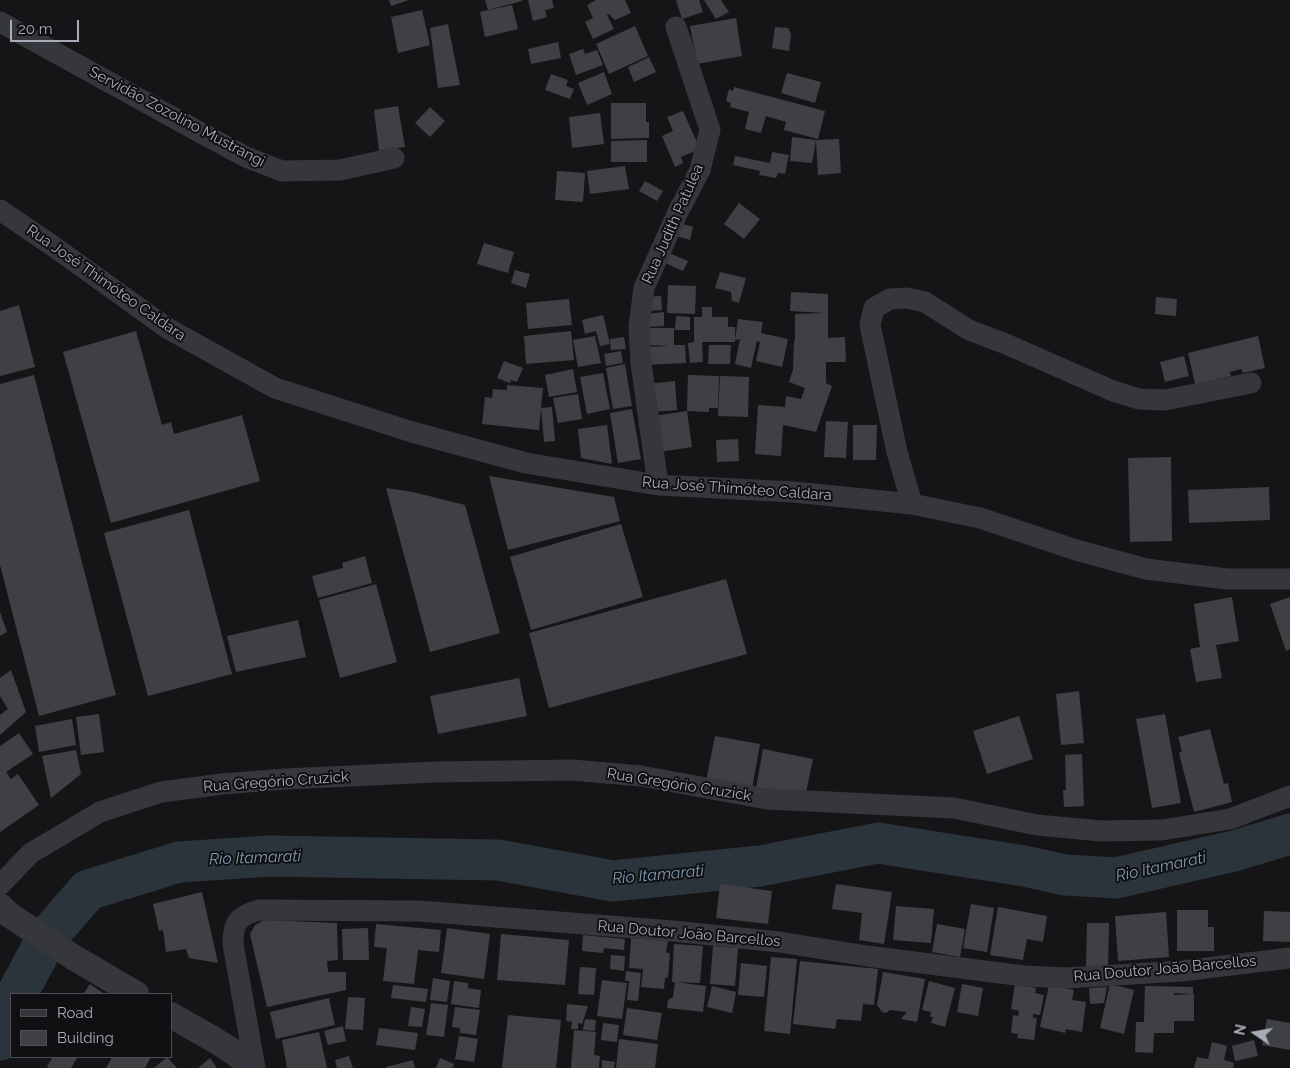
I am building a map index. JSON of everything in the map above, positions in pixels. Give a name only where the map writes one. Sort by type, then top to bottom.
[{"type":"street","name":"Servidão Zozolino Mustrangi","points":[[0,22],[246,157],[282,171],[340,170],[394,158]]},
{"type":"street","name":"Rua Judith Patulea","points":[[658,484],[641,363],[639,326],[644,288],[678,212],[700,170],[710,130],[676,27]]},
{"type":"street","name":"Rua José Thimóteo Caldara","points":[[0,210],[167,328],[276,388],[412,432],[526,462],[658,484],[794,492],[912,504],[980,518],[1076,550],[1146,569],[1227,579],[1290,579]]},
{"type":"street","points":[[912,504],[897,452],[870,325],[874,308],[890,299],[907,298],[925,302],[969,330],[1006,344],[1113,391],[1139,399],[1165,400],[1251,383]]},
{"type":"street","name":"Rua Gregório Cruzick","points":[[0,885],[31,853],[100,812],[161,792],[222,784],[285,779],[435,772],[572,770],[641,776],[767,799],[954,808],[1037,825],[1101,831],[1162,830],[1230,819],[1290,796]]},
{"type":"street","points":[[4,910],[73,957],[134,993]]},
{"type":"street","name":"Rua Doutor João Barcellos","points":[[255,1068],[233,944],[233,933],[241,917],[259,910],[420,911],[673,931],[779,942],[867,956],[1024,976],[1124,976],[1290,958]]},
{"type":"street","points":[[172,1017],[230,1050],[247,1063],[250,1068]]},
{"type":"building","points":[[389,0],[409,0],[391,6]]},
{"type":"building","points":[[485,0],[522,0],[522,1],[488,10]]},
{"type":"building","points":[[528,0],[552,0],[554,8],[545,10],[547,17],[533,21]]},
{"type":"building","points":[[596,0],[625,0],[631,13],[615,20],[609,14],[607,15],[614,29],[593,39],[585,22],[593,18],[587,5]]},
{"type":"building","points":[[676,0],[699,0],[703,12],[682,19]]},
{"type":"building","points":[[704,0],[721,0],[729,12],[716,19]]},
{"type":"building","points":[[512,5],[518,29],[485,37],[480,12]]},
{"type":"building","points":[[422,10],[430,45],[398,53],[391,17]]},
{"type":"building","points":[[736,18],[742,56],[697,64],[690,26]]},
{"type":"building","points":[[448,24],[460,85],[438,88],[430,28]]},
{"type":"building","points":[[635,26],[648,56],[609,74],[596,44]]},
{"type":"building","points":[[775,27],[788,28],[791,34],[789,51],[772,48]]},
{"type":"building","points":[[558,42],[561,58],[531,64],[528,49]]},
{"type":"building","points":[[583,49],[585,54],[597,50],[603,65],[576,75],[569,54]]},
{"type":"building","points":[[649,57],[656,72],[634,82],[628,67]]},
{"type":"building","points":[[604,72],[612,94],[587,105],[578,83]]},
{"type":"building","points":[[787,73],[821,82],[815,103],[781,93]]},
{"type":"building","points":[[551,74],[568,80],[566,86],[574,89],[570,99],[545,90]]},
{"type":"building","points":[[734,87],[825,111],[818,139],[784,130],[786,122],[766,116],[761,133],[745,129],[749,112],[730,107],[731,103],[726,101],[729,89],[733,91]]},
{"type":"building","points":[[611,103],[646,103],[646,122],[649,122],[649,138],[611,139]]},
{"type":"building","points":[[398,106],[405,147],[379,151],[374,110]]},
{"type":"building","points":[[430,107],[445,121],[430,137],[415,123]]},
{"type":"building","points":[[683,111],[700,149],[681,157],[683,163],[675,167],[662,136],[673,131],[667,117]]},
{"type":"building","points":[[600,113],[604,144],[572,148],[569,117]]},
{"type":"building","points":[[792,137],[816,140],[812,163],[790,161]]},
{"type":"building","points":[[839,139],[841,173],[818,175],[816,140]]},
{"type":"building","points":[[647,140],[647,162],[611,162],[611,141]]},
{"type":"building","points":[[772,152],[789,155],[785,174],[778,173],[776,178],[759,175],[760,171],[733,165],[735,156],[770,163]]},
{"type":"building","points":[[625,166],[629,189],[590,194],[587,171]]},
{"type":"building","points":[[557,171],[585,173],[583,202],[555,200]]},
{"type":"building","points":[[645,181],[663,191],[657,201],[639,191]]},
{"type":"building","points":[[739,203],[760,219],[744,239],[724,224]]},
{"type":"building","points":[[673,221],[693,227],[690,240],[670,234]]},
{"type":"building","points":[[484,243],[514,252],[508,273],[477,264]]},
{"type":"building","points":[[669,253],[688,261],[683,271],[665,263]]},
{"type":"building","points":[[515,270],[530,274],[526,288],[511,283]]},
{"type":"building","points":[[720,272],[746,278],[739,303],[732,301],[731,292],[715,288]]},
{"type":"building","points":[[668,285],[696,286],[695,314],[667,313]]},
{"type":"building","points":[[791,292],[828,294],[828,338],[845,337],[846,362],[826,362],[826,383],[832,386],[816,432],[783,425],[781,456],[755,454],[758,405],[785,407],[786,396],[801,399],[805,388],[789,382],[793,369],[795,314],[824,313],[790,311]]},
{"type":"building","points":[[661,296],[662,310],[646,311],[645,297]]},
{"type":"building","points":[[1156,297],[1177,299],[1176,316],[1155,314]]},
{"type":"building","points":[[569,299],[572,325],[528,329],[526,303]]},
{"type":"building","points":[[19,305],[35,367],[0,376],[0,311]]},
{"type":"building","points":[[702,307],[712,307],[712,317],[728,317],[728,327],[735,327],[735,342],[702,342],[703,362],[690,363],[688,343],[694,342],[694,317],[702,317]]},
{"type":"building","points":[[664,312],[664,326],[647,327],[646,314]]},
{"type":"building","points":[[603,315],[610,344],[600,346],[596,331],[585,334],[582,320]]},
{"type":"building","points":[[676,316],[690,317],[690,330],[675,330]]},
{"type":"building","points":[[738,319],[763,322],[761,333],[788,339],[782,367],[756,361],[760,342],[757,341],[751,368],[735,364],[740,339],[735,340]]},
{"type":"building","points":[[646,328],[674,328],[674,345],[685,345],[686,363],[644,365],[643,347],[670,346],[647,345]]},
{"type":"building","points":[[136,331],[162,425],[171,422],[174,434],[242,415],[260,481],[111,523],[63,352]]},
{"type":"building","points":[[571,331],[574,360],[526,364],[524,336]]},
{"type":"building","points":[[595,336],[601,363],[578,367],[573,340]]},
{"type":"building","points":[[1258,336],[1265,368],[1243,373],[1241,369],[1230,372],[1231,376],[1195,384],[1188,353]]},
{"type":"building","points":[[624,337],[626,349],[611,350],[610,339]]},
{"type":"building","points":[[709,345],[731,345],[730,364],[708,364]]},
{"type":"building","points":[[621,351],[623,363],[606,366],[604,354]]},
{"type":"building","points":[[1184,356],[1189,376],[1165,382],[1160,362]]},
{"type":"building","points":[[504,361],[523,368],[517,382],[511,380],[510,383],[497,378]]},
{"type":"building","points":[[625,364],[632,406],[613,409],[606,368]]},
{"type":"building","points":[[573,369],[577,392],[549,397],[545,375]]},
{"type":"building","points":[[603,373],[610,409],[587,414],[580,377]]},
{"type":"building","points":[[34,375],[116,695],[39,716],[0,565],[0,384]]},
{"type":"building","points":[[688,375],[719,376],[718,408],[709,408],[709,412],[687,411]]},
{"type":"building","points":[[720,376],[749,377],[748,417],[718,416]]},
{"type":"building","points":[[675,381],[677,410],[651,412],[648,384]]},
{"type":"building","points":[[507,385],[543,388],[539,430],[482,424],[485,397],[492,398],[493,389],[507,390]]},
{"type":"building","points":[[578,394],[582,419],[558,423],[553,398]]},
{"type":"building","points":[[552,407],[555,441],[544,442],[541,408]]},
{"type":"building","points":[[632,409],[641,459],[618,463],[610,413]]},
{"type":"building","points":[[687,411],[692,447],[660,452],[654,416]]},
{"type":"building","points":[[826,421],[848,422],[846,458],[824,457]]},
{"type":"building","points":[[607,425],[612,464],[581,458],[578,429]]},
{"type":"building","points":[[853,425],[877,425],[876,460],[853,460]]},
{"type":"building","points":[[738,439],[739,461],[717,462],[716,440]]},
{"type":"building","points":[[1171,457],[1172,541],[1130,542],[1128,458]]},
{"type":"building","points":[[489,476],[614,497],[620,521],[508,550]]},
{"type":"building","points":[[1269,487],[1270,520],[1189,523],[1188,490]]},
{"type":"building","points":[[386,488],[413,492],[465,505],[500,633],[430,652]]},
{"type":"building","points":[[189,510],[232,674],[148,696],[104,533]]},
{"type":"building","points":[[621,524],[643,597],[531,630],[510,557]]},
{"type":"building","points":[[365,556],[372,583],[318,598],[312,576],[343,568],[342,563]]},
{"type":"building","points":[[726,579],[747,654],[549,708],[529,633]]},
{"type":"building","points":[[376,584],[397,662],[340,678],[319,600]]},
{"type":"building","points":[[1232,597],[1239,641],[1216,645],[1222,678],[1196,682],[1190,649],[1200,647],[1194,604]]},
{"type":"building","points":[[1290,597],[1290,649],[1286,651],[1270,604]]},
{"type":"building","points":[[0,612],[7,632],[0,636]]},
{"type":"building","points":[[298,620],[306,657],[236,672],[227,636]]},
{"type":"building","points":[[11,670],[26,712],[0,735],[0,715],[8,709],[0,696],[0,678]]},
{"type":"building","points":[[519,678],[527,716],[438,734],[430,696]]},
{"type":"building","points":[[1079,691],[1084,743],[1061,745],[1056,694]]},
{"type":"building","points":[[99,714],[104,752],[81,755],[76,717]]},
{"type":"building","points":[[1165,714],[1181,803],[1152,808],[1136,719]]},
{"type":"building","points":[[1019,716],[1033,759],[987,774],[973,731]]},
{"type":"building","points":[[72,719],[76,745],[39,752],[35,726]]},
{"type":"building","points":[[1210,729],[1224,784],[1228,783],[1232,802],[1194,812],[1179,753],[1182,751],[1178,737]]},
{"type":"building","points":[[19,733],[33,754],[6,772],[11,779],[18,774],[39,805],[0,832],[0,746]]},
{"type":"building","points":[[715,736],[760,744],[752,789],[706,781]]},
{"type":"building","points":[[763,749],[813,759],[805,797],[756,788]]},
{"type":"building","points":[[76,750],[81,774],[51,798],[42,756]]},
{"type":"building","points":[[1082,754],[1084,806],[1064,807],[1063,790],[1066,790],[1065,755]]},
{"type":"building","points":[[720,884],[772,891],[768,924],[716,918]]},
{"type":"building","points":[[836,884],[892,892],[884,944],[859,940],[862,913],[832,909]]},
{"type":"building","points":[[202,892],[218,963],[189,958],[186,949],[166,952],[163,930],[159,931],[153,904]]},
{"type":"building","points":[[971,904],[994,908],[987,952],[963,948]]},
{"type":"building","points":[[896,906],[934,909],[931,943],[893,940]]},
{"type":"building","points":[[998,907],[1047,916],[1043,942],[1027,939],[1023,960],[990,955]]},
{"type":"building","points":[[1177,910],[1208,910],[1208,927],[1214,927],[1214,951],[1177,951]]},
{"type":"building","points":[[1264,911],[1290,912],[1290,942],[1263,941]]},
{"type":"building","points":[[1166,912],[1169,957],[1118,961],[1115,916]]},
{"type":"building","points":[[264,920],[337,923],[338,960],[327,961],[328,972],[346,972],[346,990],[267,1007],[250,934],[255,925]]},
{"type":"building","points":[[1087,923],[1109,923],[1108,968],[1086,967]]},
{"type":"building","points":[[376,924],[441,930],[439,952],[418,950],[414,984],[383,981],[387,948],[374,947]]},
{"type":"building","points":[[937,924],[965,929],[960,957],[932,952]]},
{"type":"building","points":[[368,928],[369,960],[343,960],[342,929]]},
{"type":"building","points":[[447,928],[490,934],[484,979],[441,973]]},
{"type":"building","points":[[501,934],[569,940],[565,985],[497,980]]},
{"type":"building","points":[[583,935],[625,939],[624,950],[604,948],[603,953],[582,951]]},
{"type":"building","points":[[631,938],[668,941],[666,952],[670,954],[668,977],[665,978],[664,989],[641,987],[643,969],[629,968]]},
{"type":"building","points":[[674,944],[703,946],[700,983],[672,982]]},
{"type":"building","points":[[713,946],[738,948],[735,986],[710,984]]},
{"type":"building","points":[[611,955],[625,956],[624,971],[610,969]]},
{"type":"building","points":[[771,957],[797,959],[790,1034],[764,1031]]},
{"type":"building","points":[[800,961],[878,969],[874,1005],[863,1004],[861,1021],[837,1019],[835,1029],[793,1024]]},
{"type":"building","points":[[741,963],[767,966],[764,997],[738,995]]},
{"type":"building","points":[[580,967],[596,968],[594,995],[578,994]]},
{"type":"building","points":[[626,971],[641,973],[638,1001],[627,1000],[629,981],[625,981]]},
{"type":"building","points":[[883,972],[925,979],[917,1022],[901,1019],[907,1012],[890,1010],[886,1013],[882,1012],[877,1005]]},
{"type":"building","points":[[433,978],[450,981],[447,1002],[430,1000]]},
{"type":"building","points":[[602,980],[627,983],[622,1019],[597,1016]]},
{"type":"building","points":[[454,981],[468,983],[468,988],[481,990],[479,1008],[451,1004]]},
{"type":"building","points":[[929,981],[955,988],[945,1027],[931,1023],[933,1017],[930,1017],[931,1012],[922,1010]]},
{"type":"building","points":[[675,982],[706,986],[703,1012],[667,1008],[668,1000],[673,997]]},
{"type":"building","points":[[90,984],[103,993],[84,993]]},
{"type":"building","points":[[962,984],[983,988],[978,1016],[957,1012]]},
{"type":"building","points":[[1015,984],[1036,988],[1035,993],[1044,995],[1040,1015],[1033,1014],[1033,1018],[1037,1018],[1034,1040],[1017,1038],[1018,1034],[1011,1033],[1013,1015],[1018,1016],[1019,1011],[1011,1009]]},
{"type":"building","points":[[1110,984],[1134,990],[1124,1034],[1100,1028]]},
{"type":"building","points":[[393,985],[428,989],[426,1002],[391,998]]},
{"type":"building","points":[[1049,985],[1074,990],[1072,1000],[1086,1002],[1082,1032],[1066,1029],[1065,1033],[1040,1027]]},
{"type":"building","points":[[712,986],[736,992],[732,1013],[707,1007]]},
{"type":"building","points":[[1145,986],[1193,987],[1193,994],[1174,993],[1174,995],[1194,994],[1194,1021],[1174,1021],[1174,1033],[1154,1033],[1153,1053],[1135,1052],[1136,1022],[1144,1022]]},
{"type":"building","points":[[1107,987],[1104,1003],[1090,1004],[1089,988]]},
{"type":"building","points":[[348,997],[365,998],[363,1030],[345,1029]]},
{"type":"building","points":[[329,998],[335,1025],[276,1039],[270,1012]]},
{"type":"building","points":[[431,1003],[448,1005],[444,1037],[426,1035]]},
{"type":"building","points":[[567,1004],[588,1006],[582,1024],[578,1023],[578,1029],[571,1029],[572,1022],[566,1021]]},
{"type":"building","points":[[411,1007],[425,1009],[422,1027],[408,1026]]},
{"type":"building","points":[[455,1007],[480,1010],[476,1035],[460,1033],[460,1028],[452,1027]]},
{"type":"building","points":[[627,1008],[662,1013],[657,1040],[623,1035]]},
{"type":"building","points":[[508,1015],[561,1020],[556,1068],[502,1068]]},
{"type":"building","points":[[585,1019],[596,1020],[595,1031],[583,1030]]},
{"type":"building","points":[[1267,1019],[1290,1023],[1290,1050],[1262,1045]]},
{"type":"building","points":[[603,1023],[619,1025],[617,1042],[601,1040]]},
{"type":"building","points":[[343,1026],[346,1041],[328,1045],[324,1031]]},
{"type":"building","points":[[379,1028],[418,1033],[415,1050],[376,1045]]},
{"type":"building","points":[[574,1030],[596,1032],[594,1055],[600,1056],[599,1068],[571,1068]]},
{"type":"building","points":[[319,1032],[327,1068],[287,1068],[282,1040]]},
{"type":"building","points":[[459,1036],[478,1039],[474,1062],[455,1059]]},
{"type":"building","points":[[619,1039],[658,1044],[655,1068],[616,1068]]},
{"type":"building","points":[[1254,1040],[1258,1056],[1235,1061],[1232,1046]]},
{"type":"building","points":[[1212,1042],[1227,1046],[1224,1060],[1234,1063],[1233,1068],[1194,1068],[1197,1057],[1208,1059]]},
{"type":"building","points":[[349,1056],[353,1068],[337,1068],[335,1060]]},
{"type":"building","points":[[52,1058],[77,1058],[71,1068],[49,1068],[47,1066]]},
{"type":"building","points":[[111,1058],[150,1058],[145,1068],[106,1068]]},
{"type":"building","points":[[168,1058],[177,1068],[154,1068]]},
{"type":"building","points":[[210,1058],[217,1068],[198,1068]]},
{"type":"building","points":[[440,1058],[454,1064],[452,1068],[436,1068]]},
{"type":"building","points":[[413,1060],[415,1068],[386,1068],[386,1067]]},
{"type":"building","points":[[602,1060],[615,1062],[614,1068],[602,1068]]},
{"type":"waterway","name":"Rio Itamarati","points":[[18,993],[48,936],[88,890],[179,862],[270,856],[498,860],[613,881],[760,866],[878,843],[1024,866],[1065,875],[1116,878],[1234,851],[1290,834]]},
{"type":"waterway","name":"Rio Itamarati","points":[[0,1040],[10,1009]]}]
